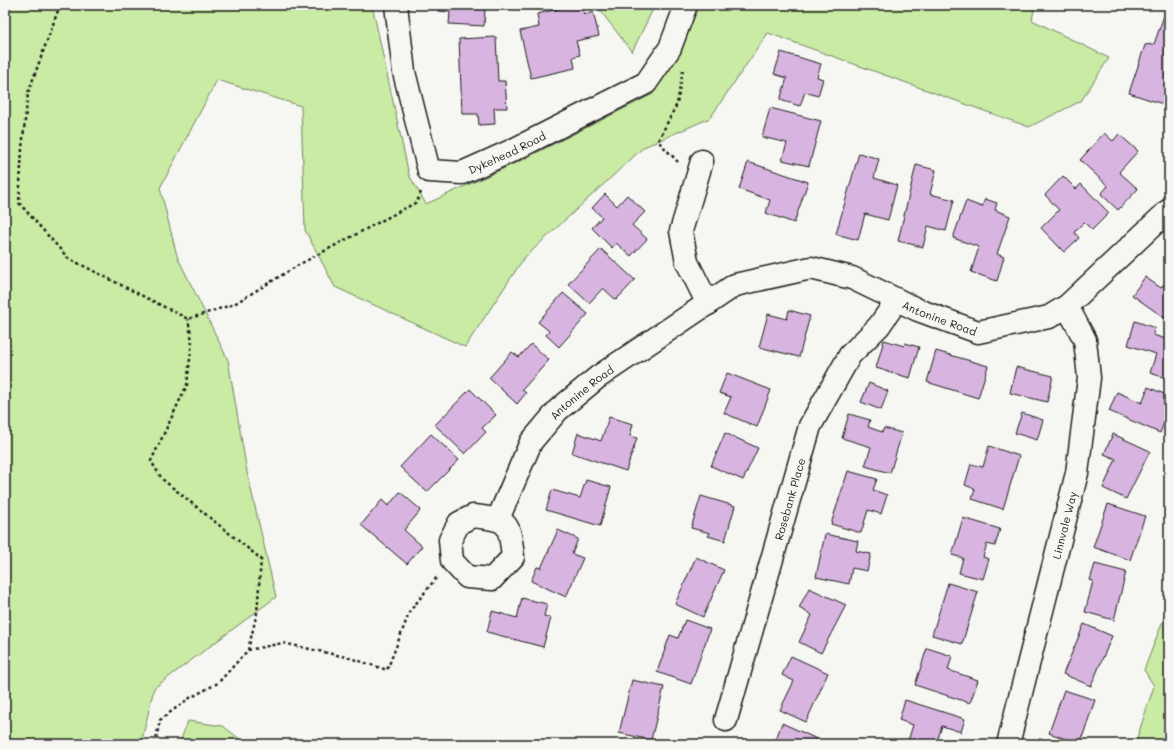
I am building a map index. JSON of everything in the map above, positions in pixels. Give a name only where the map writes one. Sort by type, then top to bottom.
[{"type":"street","points":[[396,5],[404,72],[430,171]]},
{"type":"street","points":[[670,48],[686,5]]},
{"type":"street","name":"Dykehead Road","points":[[430,171],[462,173],[511,151],[646,83],[670,48]]},
{"type":"street","points":[[699,170],[681,231],[687,262],[708,304]]},
{"type":"street","name":"Antonine Road","points":[[498,519],[531,442],[558,410],[598,377],[735,285],[811,268],[852,278],[918,310],[978,332],[1048,317],[1067,306],[1169,210]]},
{"type":"street","name":"Rosebank Place","points":[[726,720],[810,426],[850,355],[879,326],[897,300]]},
{"type":"street","name":"Linnvale Way","points":[[1008,744],[1077,473],[1089,378],[1085,340],[1067,306]]},
{"type":"street","points":[[473,516],[498,519],[510,530],[513,557],[492,579],[467,577],[452,561],[450,540],[459,524],[473,516]]},
{"type":"path","points":[[60,5],[28,93],[19,203],[68,258],[188,319],[234,304],[302,263],[417,202],[430,171]]},
{"type":"path","points":[[670,48],[683,70],[677,104],[658,141],[699,170]]},
{"type":"path","points":[[155,744],[160,720],[188,699],[218,683],[248,650],[257,613],[261,559],[162,479],[151,461],[187,385],[192,341],[188,319]]},
{"type":"path","points":[[248,650],[283,643],[350,658],[387,670],[410,611],[452,561]]},
{"type":"green space","points":[[12,5],[372,5],[409,175],[426,204],[520,161],[653,94],[696,5],[1035,5],[1032,20],[1109,58],[1081,101],[1029,127],[768,33],[710,118],[644,147],[524,258],[465,347],[335,287],[305,230],[301,106],[217,80],[160,188],[177,256],[228,360],[247,472],[276,597],[154,688],[141,744],[5,744],[5,29]]},
{"type":"green space","points":[[596,5],[655,5],[632,52]]},
{"type":"green space","points":[[1169,605],[1169,744],[1135,744],[1154,686],[1144,670]]},
{"type":"green space","points":[[188,721],[223,726],[246,744],[179,744]]},
{"type":"building","points":[[438,5],[477,5],[477,9],[485,9],[484,26],[449,24],[450,12],[438,11]]},
{"type":"building","points":[[574,5],[582,5],[584,15],[593,12],[599,36],[576,41],[580,55],[573,57],[575,68],[531,78],[520,31],[539,27],[537,14]]},
{"type":"building","points":[[1165,13],[1169,14],[1169,96],[1166,105],[1129,93],[1145,45],[1154,44]]},
{"type":"building","points":[[496,37],[498,81],[505,81],[507,108],[494,108],[495,124],[479,125],[478,114],[462,114],[459,39]]},
{"type":"building","points":[[781,52],[821,64],[817,77],[823,79],[818,96],[805,92],[800,106],[780,100],[787,78],[774,74]]},
{"type":"building","points":[[770,108],[821,121],[809,166],[782,160],[787,143],[762,137]]},
{"type":"building","points":[[1104,133],[1113,141],[1119,134],[1138,151],[1119,172],[1138,189],[1118,210],[1101,194],[1108,186],[1080,160]]},
{"type":"building","points":[[859,153],[879,159],[874,178],[897,185],[888,220],[865,214],[858,240],[836,234]]},
{"type":"building","points":[[748,162],[808,182],[794,223],[766,213],[770,200],[739,189]]},
{"type":"building","points":[[916,165],[936,170],[930,194],[954,200],[946,231],[928,226],[923,247],[898,241]]},
{"type":"building","points":[[1063,176],[1076,189],[1081,184],[1109,213],[1092,230],[1084,222],[1074,232],[1079,238],[1064,252],[1041,228],[1059,210],[1045,195]]},
{"type":"building","points":[[605,194],[617,206],[627,195],[645,212],[632,225],[647,239],[631,256],[616,243],[612,248],[592,228],[602,217],[592,208]]},
{"type":"building","points":[[985,199],[997,203],[995,210],[1010,216],[997,254],[1004,257],[997,281],[971,272],[979,247],[953,238],[966,201],[982,207]]},
{"type":"building","points":[[601,249],[635,280],[616,300],[603,288],[589,303],[568,284]]},
{"type":"building","points":[[1145,277],[1161,288],[1169,278],[1169,321],[1132,295]]},
{"type":"building","points":[[563,293],[588,314],[559,347],[546,335],[549,331],[538,322]]},
{"type":"building","points":[[789,310],[810,316],[799,357],[759,347],[768,314],[787,319]]},
{"type":"building","points":[[1135,321],[1155,328],[1153,335],[1169,340],[1169,379],[1150,373],[1156,354],[1128,345]]},
{"type":"building","points":[[884,340],[904,346],[905,343],[919,347],[910,378],[876,368]]},
{"type":"building","points":[[531,344],[549,360],[522,390],[526,393],[517,404],[489,378],[512,352],[519,357]]},
{"type":"building","points":[[936,351],[988,366],[978,398],[927,382]]},
{"type":"building","points":[[1016,367],[1053,376],[1047,402],[1010,393]]},
{"type":"building","points":[[727,373],[771,390],[757,427],[724,413],[731,397],[719,393]]},
{"type":"building","points":[[869,383],[888,391],[881,410],[861,402]]},
{"type":"building","points":[[1148,387],[1169,396],[1169,410],[1160,433],[1109,411],[1117,392],[1142,403]]},
{"type":"building","points":[[470,389],[496,415],[482,428],[486,432],[465,454],[435,425]]},
{"type":"building","points":[[1022,413],[1043,420],[1037,440],[1015,433]]},
{"type":"building","points":[[849,414],[870,420],[868,427],[882,432],[884,428],[902,433],[890,473],[865,466],[871,447],[842,438]]},
{"type":"building","points":[[609,417],[633,424],[630,436],[637,438],[626,471],[572,453],[578,433],[601,441]]},
{"type":"building","points":[[725,433],[758,448],[743,480],[711,466]]},
{"type":"building","points":[[431,434],[459,460],[427,492],[400,467]]},
{"type":"building","points":[[1113,434],[1150,451],[1126,499],[1103,488],[1116,459],[1104,454]]},
{"type":"building","points":[[989,446],[1019,456],[1003,509],[972,499],[975,489],[965,485],[971,464],[983,467]]},
{"type":"building","points":[[848,471],[877,479],[873,490],[887,495],[881,514],[868,510],[861,533],[831,524]]},
{"type":"building","points":[[586,480],[611,487],[600,526],[546,510],[552,490],[580,498]]},
{"type":"building","points":[[400,492],[421,510],[404,530],[422,546],[407,564],[361,525],[382,500],[388,506]]},
{"type":"building","points":[[701,496],[735,506],[725,541],[708,536],[710,533],[691,528]]},
{"type":"building","points":[[1108,504],[1145,516],[1130,560],[1093,547]]},
{"type":"building","points":[[963,518],[1000,529],[995,546],[987,544],[983,557],[989,559],[983,579],[959,573],[963,558],[952,555]]},
{"type":"building","points":[[558,530],[578,539],[572,554],[583,558],[566,597],[531,581],[537,567],[541,568]]},
{"type":"building","points":[[825,534],[858,541],[856,551],[871,554],[867,571],[852,568],[849,584],[816,577]]},
{"type":"building","points":[[696,557],[724,570],[703,617],[675,604]]},
{"type":"building","points":[[1095,564],[1126,572],[1114,620],[1085,612],[1093,581],[1090,580]]},
{"type":"building","points":[[948,583],[978,592],[962,644],[932,635]]},
{"type":"building","points":[[809,588],[846,605],[821,653],[799,642],[812,615],[799,608]]},
{"type":"building","points":[[522,598],[547,604],[544,616],[551,618],[543,647],[487,632],[492,611],[517,618]]},
{"type":"building","points":[[685,620],[710,629],[691,684],[657,672],[670,635],[678,638]]},
{"type":"building","points":[[1084,624],[1112,636],[1091,686],[1063,674]]},
{"type":"building","points":[[927,648],[952,656],[948,670],[978,680],[970,703],[915,685]]},
{"type":"building","points":[[791,656],[828,673],[806,722],[780,710],[794,681],[782,675]]},
{"type":"building","points":[[632,680],[664,687],[651,740],[619,733]]},
{"type":"building","points":[[1064,690],[1095,700],[1080,744],[1049,733]]},
{"type":"building","points":[[905,700],[965,719],[961,732],[942,726],[936,744],[907,744],[913,725],[899,720]]},
{"type":"building","points":[[782,723],[817,739],[815,744],[774,744]]}]
